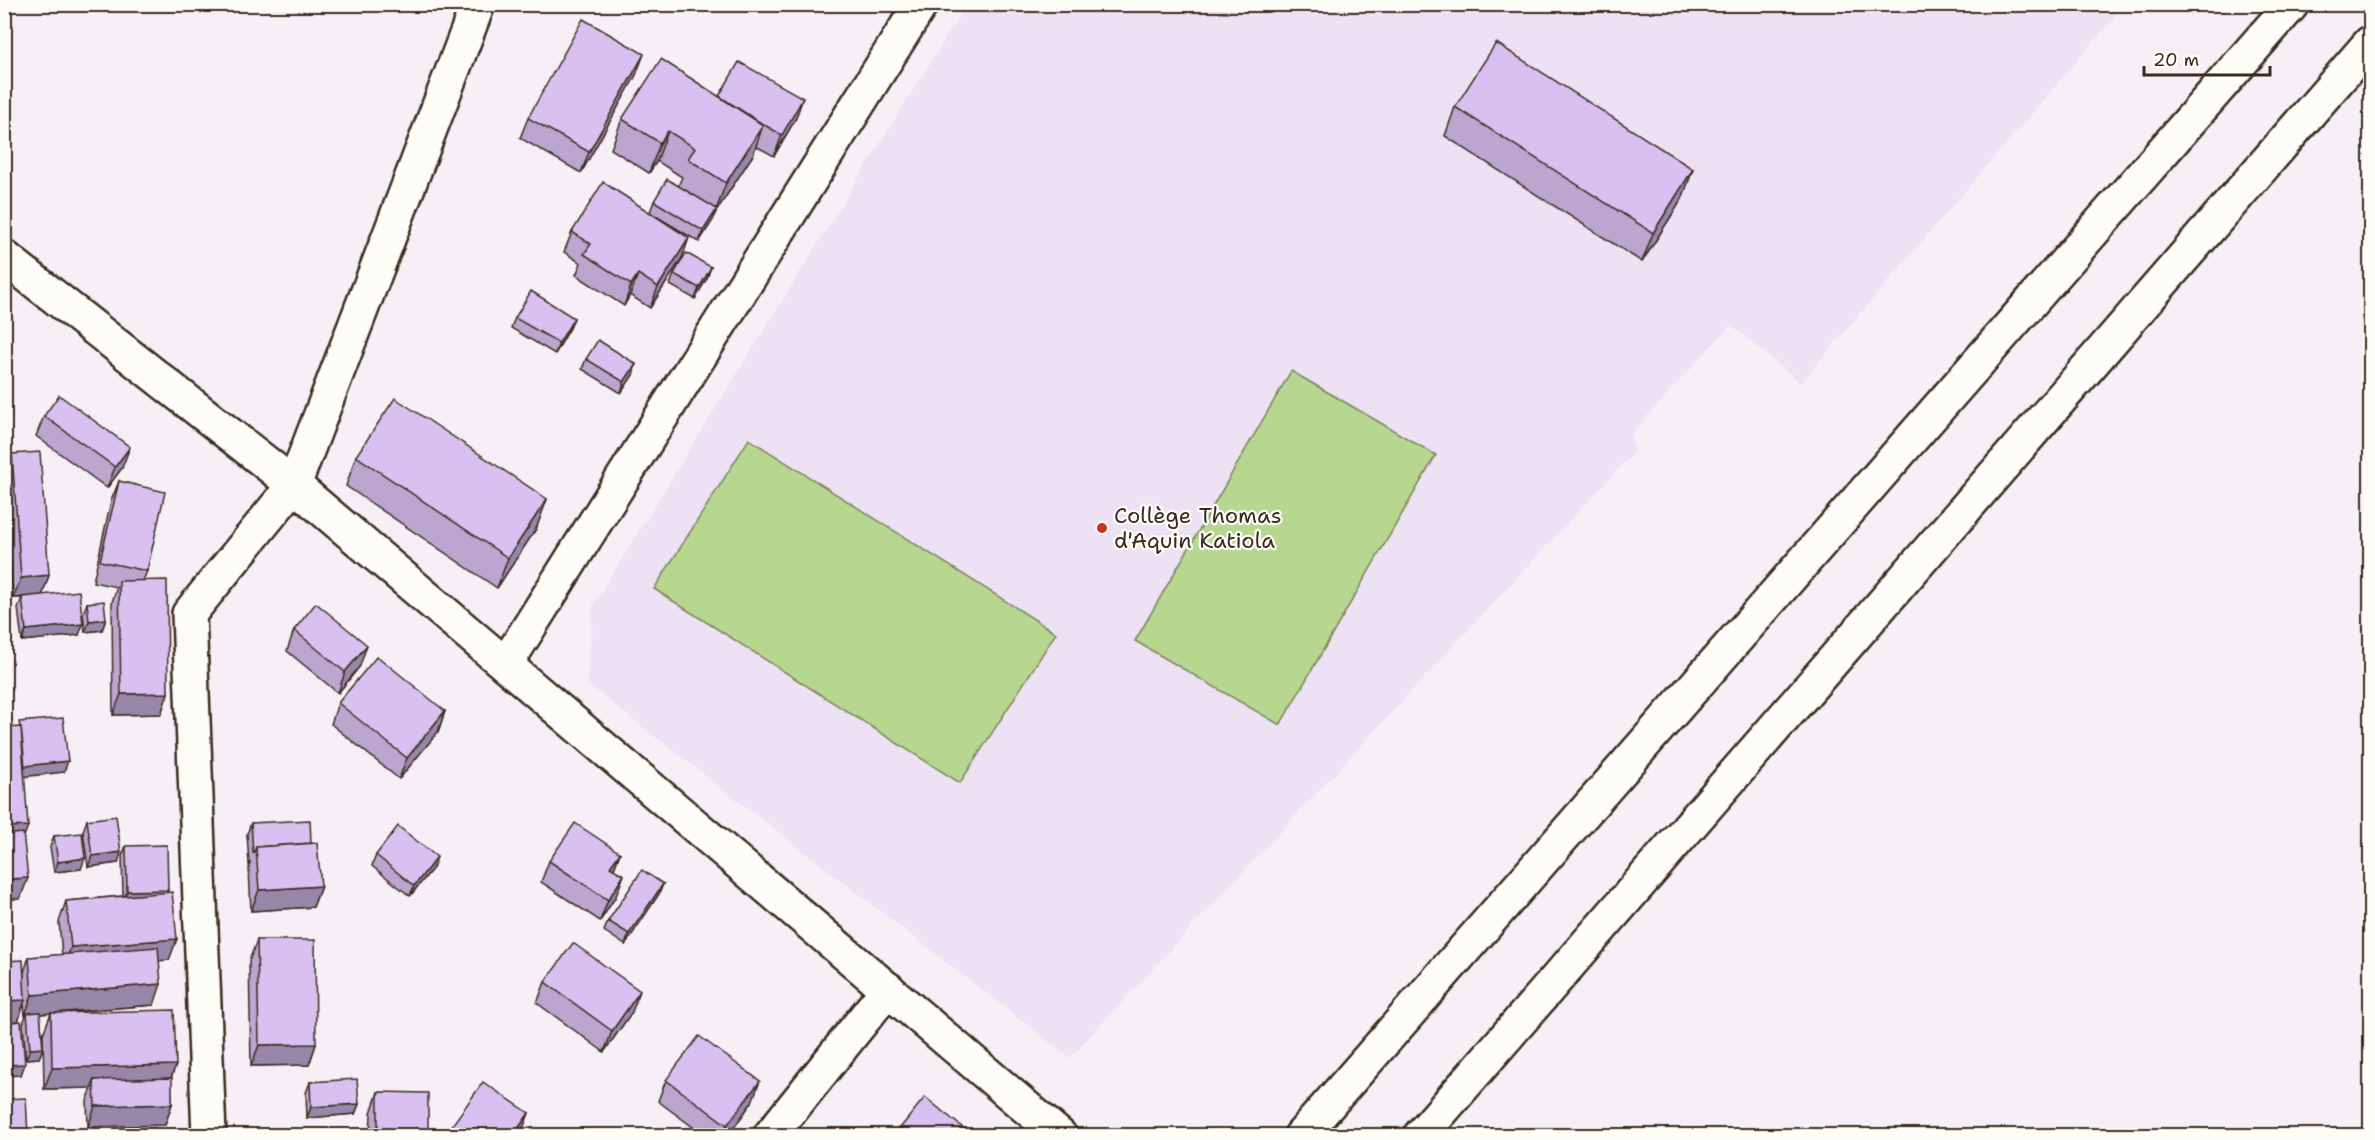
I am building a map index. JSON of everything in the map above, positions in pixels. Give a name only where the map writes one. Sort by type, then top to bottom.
[{"type":"main road","points":[[209,1136],[189,614],[294,484],[478,4]]},
{"type":"main road","points":[[506,664],[921,4]]},
{"type":"main road","points":[[1301,1136],[2292,4]]},
{"type":"main road","points":[[1420,1136],[2370,43]]},
{"type":"main road","points":[[4,257],[294,484],[1060,1136]]},
{"type":"main road","points":[[770,1136],[888,989]]},
{"type":"shaded area","name":"Collège Thomas d'Aquin Katiola","points":[[966,5],[2125,5],[1801,383],[1731,325],[1631,434],[1635,451],[1070,1058],[587,684],[593,605]]},
{"type":"green space","points":[[1291,371],[1436,455],[1280,725],[1135,641]]},
{"type":"green space","points":[[749,439],[1056,633],[960,783],[654,589]]},
{"type":"building","points":[[583,19],[644,54],[589,152],[528,118]]},
{"type":"building","points":[[1496,43],[1693,169],[1653,233],[1455,107]]},
{"type":"building","points":[[661,59],[763,125],[726,183],[688,159],[695,148],[668,131],[660,143],[622,119]]},
{"type":"building","points":[[739,62],[803,98],[782,135],[719,96]]},
{"type":"building","points":[[667,179],[717,209],[703,231],[654,201]]},
{"type":"building","points":[[603,182],[689,238],[658,287],[638,274],[631,285],[584,254],[591,244],[572,232]]},
{"type":"building","points":[[686,253],[711,267],[699,288],[674,274]]},
{"type":"building","points":[[531,291],[574,318],[559,343],[515,318]]},
{"type":"building","points":[[598,340],[636,364],[624,382],[586,359]]},
{"type":"building","points":[[59,395],[130,447],[115,467],[44,416]]},
{"type":"building","points":[[395,398],[547,499],[508,558],[356,456]]},
{"type":"building","points":[[40,452],[49,575],[21,578],[12,454]]},
{"type":"building","points":[[119,481],[165,492],[147,571],[100,561]]},
{"type":"building","points":[[167,580],[168,693],[121,694],[119,581]]},
{"type":"building","points":[[79,591],[83,624],[26,630],[22,597]]},
{"type":"building","points":[[104,601],[106,619],[89,621],[87,603]]},
{"type":"building","points":[[316,603],[367,645],[345,672],[294,630]]},
{"type":"building","points":[[377,656],[445,711],[407,758],[338,703]]},
{"type":"building","points":[[63,718],[68,761],[25,766],[19,722]]},
{"type":"building","points":[[21,727],[28,826],[4,827],[4,728]]},
{"type":"building","points":[[116,816],[121,852],[92,856],[87,820]]},
{"type":"building","points":[[310,820],[311,843],[256,847],[253,853],[251,823]]},
{"type":"building","points":[[575,823],[620,853],[610,867],[624,875],[608,900],[549,861]]},
{"type":"building","points":[[398,826],[437,857],[414,886],[376,855]]},
{"type":"building","points":[[23,833],[28,878],[10,879],[11,897],[4,898],[4,835]]},
{"type":"building","points":[[82,833],[85,858],[58,862],[54,836]]},
{"type":"building","points":[[317,843],[321,886],[259,890],[256,847]]},
{"type":"building","points":[[167,845],[168,890],[127,891],[126,846]]},
{"type":"building","points":[[642,870],[663,884],[629,934],[608,921]]},
{"type":"building","points":[[172,892],[177,939],[71,947],[66,901]]},
{"type":"building","points":[[257,940],[315,940],[316,1044],[259,1045]]},
{"type":"building","points":[[573,943],[640,991],[612,1031],[545,982]]},
{"type":"building","points":[[158,947],[161,984],[32,995],[29,957]]},
{"type":"building","points":[[23,960],[25,1000],[4,1001],[4,961]]},
{"type":"building","points":[[174,1010],[176,1065],[52,1068],[51,1013]]},
{"type":"building","points":[[40,1012],[43,1048],[30,1049],[27,1013]]},
{"type":"building","points":[[21,1021],[25,1064],[4,1065],[4,1023]]},
{"type":"building","points":[[699,1036],[760,1081],[727,1125],[666,1080]]},
{"type":"building","points":[[172,1078],[172,1104],[95,1106],[94,1080]]},
{"type":"building","points":[[357,1079],[359,1104],[311,1107],[310,1082]]},
{"type":"building","points":[[483,1082],[529,1113],[513,1136],[454,1136],[448,1131]]},
{"type":"building","points":[[378,1092],[428,1093],[428,1136],[378,1136]]},
{"type":"building","points":[[925,1097],[973,1136],[902,1136],[897,1132]]},
{"type":"building","points":[[26,1098],[28,1136],[4,1136],[4,1099]]},
{"type":"building","points":[[156,1128],[157,1136],[109,1136],[109,1131]]},
{"type":"building","points":[[83,1132],[83,1136],[40,1136],[40,1133]]},
{"type":"place","name":"Collège Thomas d'Aquin Katiola","points":[[1102,528]]}]
